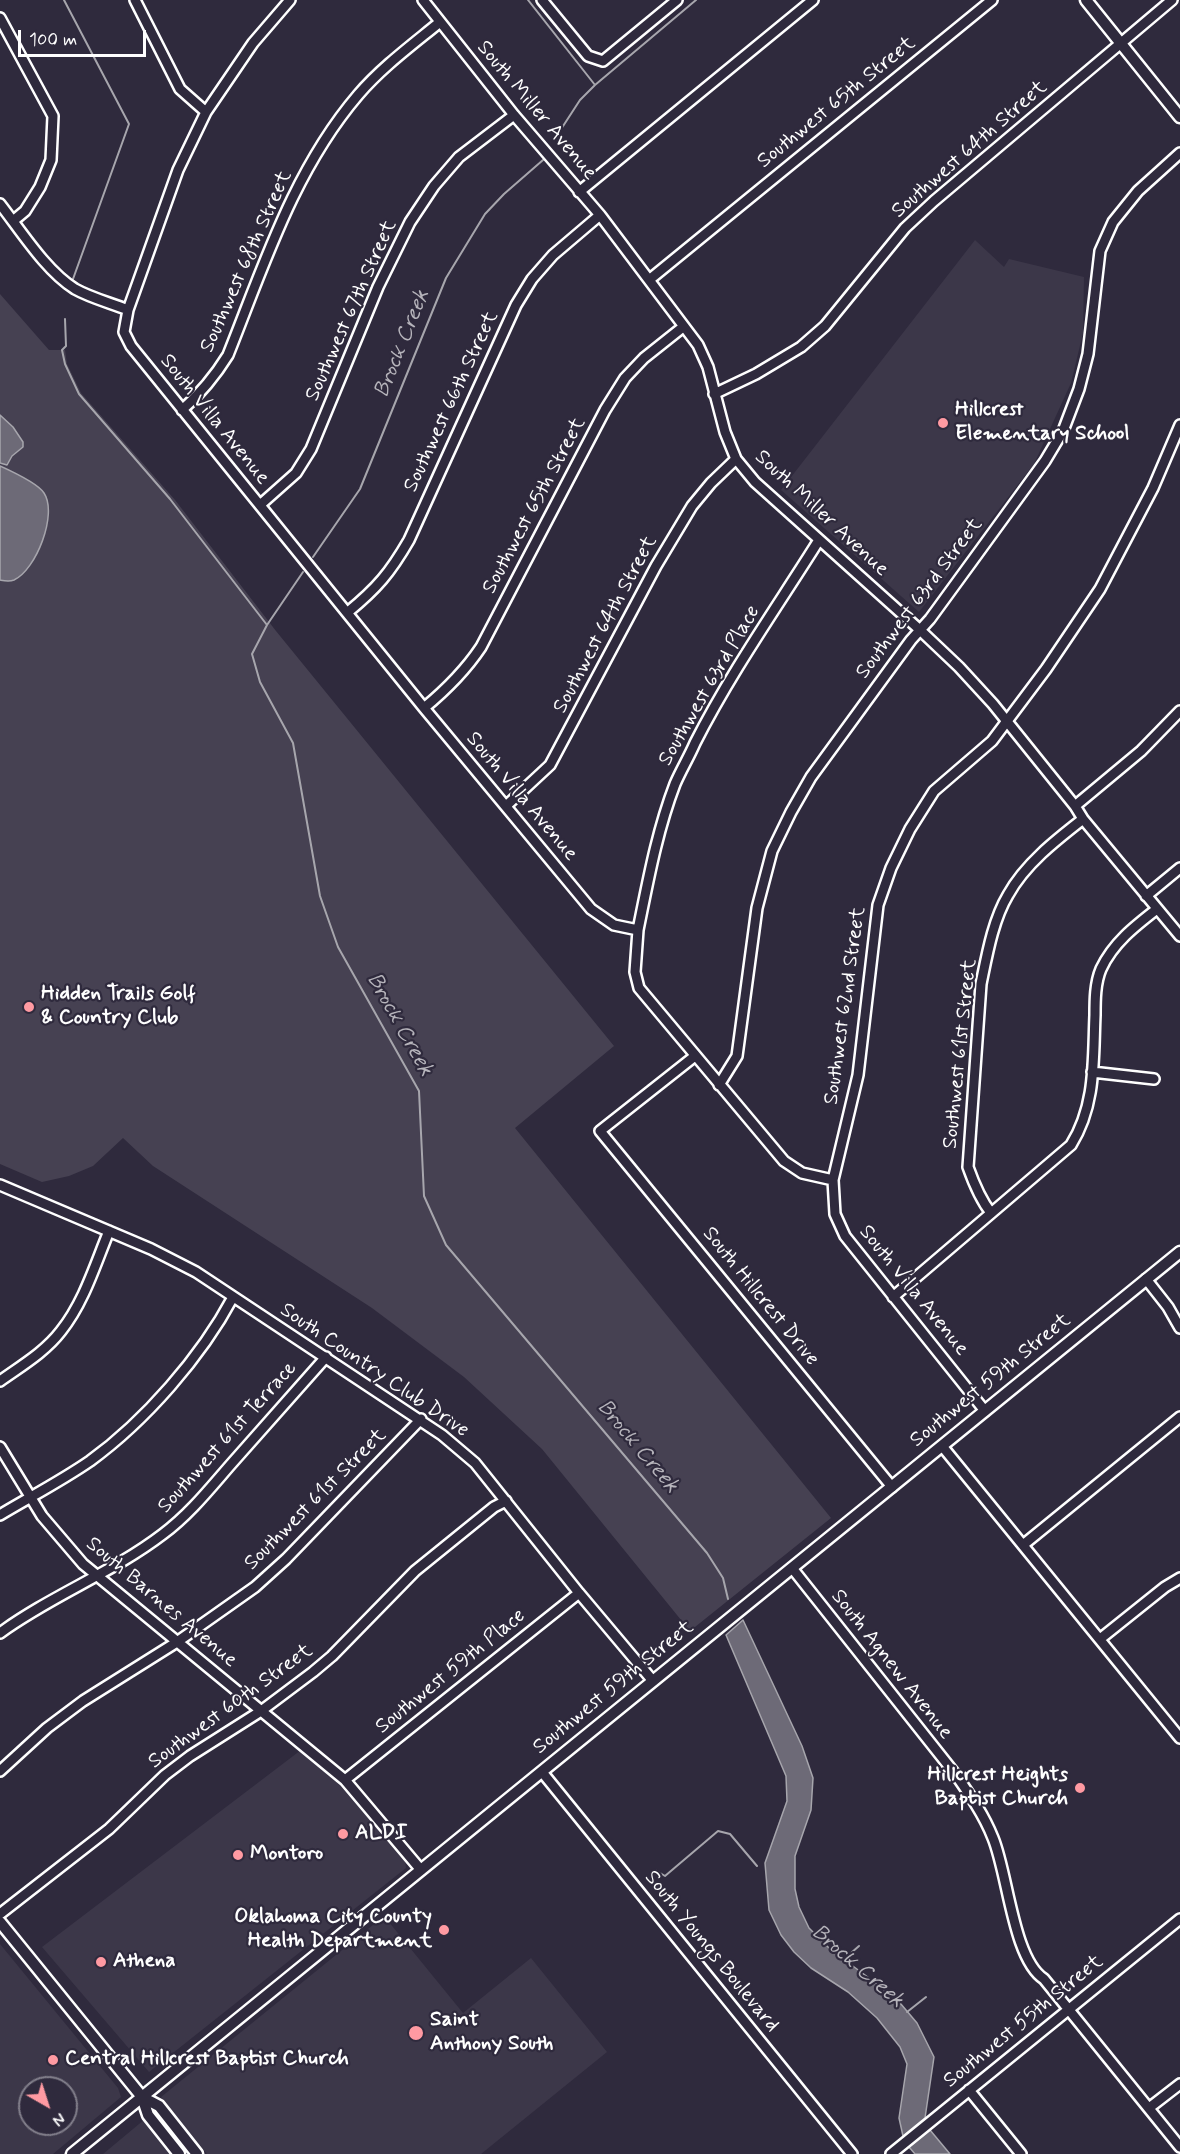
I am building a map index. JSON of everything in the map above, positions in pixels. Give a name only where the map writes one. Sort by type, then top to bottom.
[{"type":"main road","points":[[1086,0],[1180,117]]},
{"type":"main road","name":"Southwest 59th Street","points":[[72,2154],[1180,1252]]},
{"type":"main road","points":[[0,1922],[142,2097],[148,2115],[179,2154]]},
{"type":"main road","points":[[142,2097],[159,2106],[198,2154]]},
{"type":"street","points":[[135,0],[180,89],[206,112]]},
{"type":"street","name":"South Villa Avenue","points":[[290,0],[253,43],[206,112],[178,170],[128,310],[124,332],[131,346],[182,410],[591,909],[614,925],[638,930]]},
{"type":"street","name":"South Miller Avenue","points":[[423,0],[514,115],[600,215],[698,345],[708,367],[724,432],[736,459],[755,482],[959,667],[993,705],[1180,936]]},
{"type":"street","points":[[542,0],[588,56],[603,61],[678,0]]},
{"type":"street","points":[[579,192],[813,0]]},
{"type":"street","name":"Southwest 65th Street","points":[[649,280],[992,0]]},
{"type":"street","name":"Southwest 64th Street","points":[[714,394],[756,374],[801,347],[845,302],[905,228],[1172,0]]},
{"type":"street","points":[[0,18],[53,116],[51,160],[40,187],[25,211],[13,221]]},
{"type":"street","name":"Southwest 68th Street","points":[[182,410],[200,395],[228,355],[295,189],[323,143],[359,94],[385,68],[440,22]]},
{"type":"street","name":"Southwest 67th Street","points":[[260,505],[296,473],[310,449],[378,287],[411,222],[434,186],[459,157],[514,115]]},
{"type":"street","name":"Southwest 63rd Street","points":[[719,1085],[737,1056],[757,908],[772,851],[791,812],[811,777],[910,640],[930,619],[1045,461],[1063,431],[1079,389],[1088,354],[1100,251],[1113,222],[1138,192],[1180,153]]},
{"type":"street","points":[[0,204],[65,282],[77,290],[128,310]]},
{"type":"street","name":"Southwest 66th Street","points":[[348,612],[372,592],[391,570],[409,540],[516,305],[532,279],[553,255],[600,215]]},
{"type":"street","name":"Southwest 65th Street","points":[[424,708],[450,687],[481,647],[605,410],[625,378],[644,357],[683,327]]},
{"type":"street","name":"Southwest 62nd Street","points":[[833,1180],[858,1075],[878,905],[891,868],[910,829],[934,791],[992,741],[1046,669],[1100,589],[1153,488],[1180,425]]},
{"type":"street","name":"Southwest 64th Street","points":[[506,806],[550,765],[656,566],[692,506],[711,483],[736,459]]},
{"type":"street","name":"Southwest 63rd Place","points":[[638,930],[653,859],[676,782],[719,699],[819,540]]},
{"type":"street","points":[[1075,806],[1141,751],[1180,711]]},
{"type":"street","name":"Southwest 61st Street","points":[[991,1213],[983,1204],[968,1167],[981,984],[986,962],[997,920],[1007,895],[1029,866],[1083,819]]},
{"type":"street","points":[[1146,896],[1180,868]]},
{"type":"street","points":[[893,1297],[1071,1145],[1080,1130],[1091,1097],[1096,996],[1100,971],[1128,932],[1157,909]]},
{"type":"street","points":[[638,930],[635,972],[639,988],[784,1161],[802,1173],[833,1180]]},
{"type":"street","name":"South Hillcrest Drive","points":[[695,1056],[600,1131],[892,1487]]},
{"type":"street","points":[[1092,1072],[1154,1080]]},
{"type":"street","name":"South Villa Avenue","points":[[833,1180],[835,1214],[842,1231],[986,1411]]},
{"type":"street","name":"South Country Club Drive","points":[[0,1185],[151,1249],[195,1272],[421,1419],[475,1463],[653,1681]]},
{"type":"street","points":[[0,1381],[35,1356],[61,1332],[82,1298],[109,1232]]},
{"type":"street","points":[[1146,1279],[1168,1307],[1180,1328]]},
{"type":"street","points":[[0,1515],[88,1462],[114,1442],[155,1404],[220,1322],[233,1297]]},
{"type":"street","name":"Southwest 61st Terrace","points":[[0,1633],[24,1615],[99,1576],[164,1534],[193,1508],[326,1357]]},
{"type":"street","points":[[1023,1545],[1180,1417]]},
{"type":"street","name":"Southwest 61st Street","points":[[0,1771],[47,1728],[83,1701],[177,1642],[255,1587],[286,1559],[421,1419]]},
{"type":"street","points":[[942,1446],[1180,1738]]},
{"type":"street","name":"South Barnes Avenue","points":[[0,1447],[42,1516],[82,1564],[321,1758],[345,1780],[421,1870]]},
{"type":"street","name":"Southwest 60th Street","points":[[0,1914],[109,1829],[165,1775],[190,1756],[261,1711],[332,1656],[431,1557],[494,1507],[506,1501]]},
{"type":"street","name":"South Agnew Avenue","points":[[792,1568],[929,1744],[956,1775],[980,1810],[1004,1869],[1021,1944],[1036,1973],[1044,1979],[1180,2147]]},
{"type":"street","points":[[1100,1639],[1165,1587],[1180,1578]]},
{"type":"street","name":"Southwest 59th Place","points":[[345,1780],[579,1593]]},
{"type":"street","points":[[1171,1727],[1180,1720]]},
{"type":"street","name":"South Youngs Boulevard","points":[[542,1772],[852,2154]]},
{"type":"street","name":"Southwest 55th Street","points":[[891,2154],[1180,1919]]},
{"type":"street","points":[[1149,2108],[1180,2084]]},
{"type":"street","points":[[969,2090],[1021,2154]]},
{"type":"shaded area","name":"Hillcrest Elementary School","points":[[975,240],[1004,267],[1009,259],[1084,277],[1083,333],[1071,383],[1034,464],[919,612],[781,490]]},
{"type":"shaded area","name":"Hidden Trails Golf & Country Club","points":[[0,294],[49,350],[65,350],[67,364],[81,393],[175,500],[276,631],[614,1046],[515,1128],[831,1518],[690,1631],[542,1449],[464,1377],[372,1308],[153,1166],[123,1138],[93,1166],[69,1176],[42,1182],[0,1164]]},
{"type":"shaded area","points":[[0,415],[13,427],[23,442],[23,447],[12,456],[7,465],[0,463]]},
{"type":"shaded area","points":[[0,466],[36,486],[44,493],[48,502],[46,527],[37,554],[22,574],[9,581],[0,580]]},
{"type":"shaded area","name":"Brock Creek","points":[[743,1620],[802,1746],[813,1778],[811,1810],[795,1856],[795,1889],[799,1907],[809,1928],[831,1950],[895,1997],[917,2023],[934,2057],[925,2118],[903,2136],[899,2118],[907,2064],[900,2047],[877,2018],[848,1992],[811,1968],[794,1952],[781,1935],[769,1910],[765,1863],[787,1801],[786,1776],[726,1635]]},
{"type":"shaded area","points":[[301,1750],[337,1782],[405,1859],[406,1868],[149,2072],[42,1947]]},
{"type":"shaded area","name":"Saint Anthony South","points":[[384,1916],[463,2013],[531,1958],[607,2052],[481,2154],[207,2154],[161,2097]]},
{"type":"shaded area","points":[[0,1944],[118,2088],[121,2097],[78,2133],[78,2076],[18,2076],[18,2136],[74,2136],[53,2154],[0,2154]]},
{"type":"shaded area","points":[[145,2119],[174,2154],[103,2154]]},
{"type":"shaded area","points":[[930,2130],[950,2154],[915,2154],[909,2147]]},
{"type":"waterway","points":[[64,0],[129,124],[73,279]]},
{"type":"waterway","name":"Brock Creek","points":[[528,0],[595,85]]},
{"type":"waterway","points":[[554,140],[580,100],[595,85],[696,0]]},
{"type":"waterway","name":"Brock Creek","points":[[313,557],[360,489],[446,278],[485,214],[543,160]]},
{"type":"waterway","points":[[65,319],[66,346],[62,350],[65,364],[79,394],[170,499],[267,625]]},
{"type":"waterway","name":"Brock Creek","points":[[303,572],[267,625],[252,654],[260,682],[293,743],[320,896],[338,947],[419,1091],[424,1196],[446,1245],[707,1553],[723,1578],[728,1599]]},
{"type":"waterway","points":[[655,1870],[665,1876],[718,1831],[730,1834],[757,1866]]},
{"type":"waterway","points":[[843,1960],[859,1946]]},
{"type":"waterway","points":[[907,2012],[926,1997]]},
{"type":"place","name":"Hillcrest Elementary School","points":[[943,423]]},
{"type":"place","name":"Hidden Trails Golf & Country Club","points":[[29,1007]]},
{"type":"place","name":"Hillcrest Heights Baptist Church","points":[[1080,1788]]},
{"type":"place","name":"ALDI","points":[[343,1834]]},
{"type":"place","name":"Montoro","points":[[238,1855]]},
{"type":"place","name":"Oklahoma City County Health Department","points":[[444,1930]]},
{"type":"place","name":"Athena","points":[[101,1962]]},
{"type":"place","name":"Saint Anthony South","points":[[416,2033]]},
{"type":"place","name":"Central Hillcrest Baptist Church","points":[[53,2060]]}]
